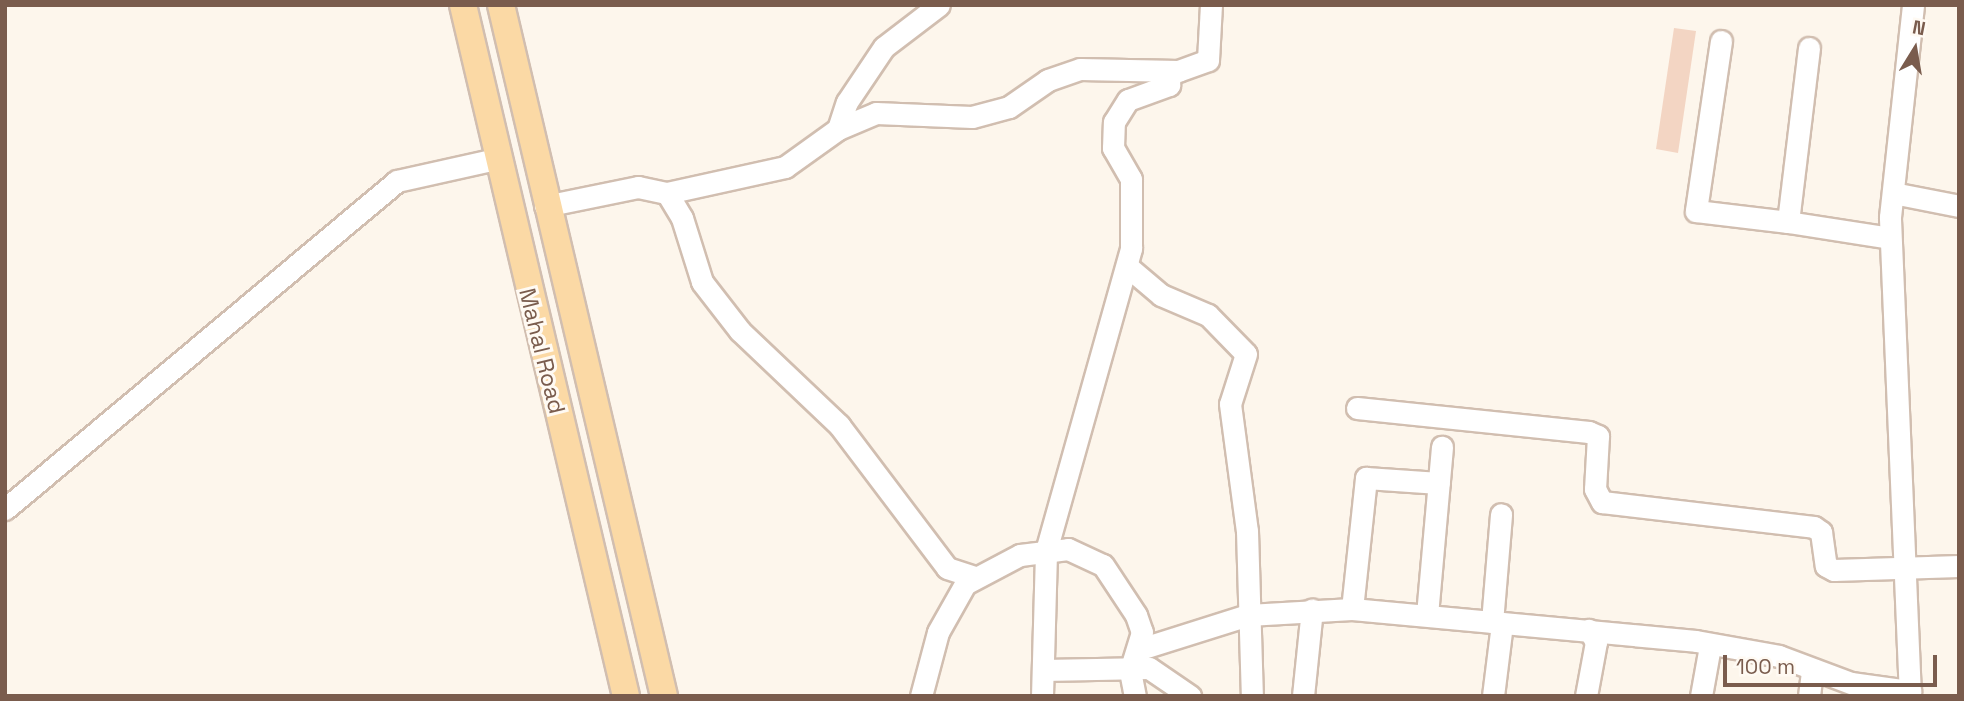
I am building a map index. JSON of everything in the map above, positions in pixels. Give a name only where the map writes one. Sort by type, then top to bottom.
[{"type":"main road","name":"Mahal Road","points":[[463,5],[495,159],[626,696]]},
{"type":"main road","name":"Mahal Road","points":[[501,5],[545,206],[664,696]]},
{"type":"street","points":[[838,129],[847,102],[884,47],[939,5]]},
{"type":"street","points":[[545,206],[638,187],[667,193],[785,167],[838,129],[876,113],[984,114],[1009,107],[1048,80],[1080,69],[1170,72],[1208,60],[1211,5]]},
{"type":"street","points":[[1043,670],[1133,661],[1248,615],[1352,609],[1589,630],[1779,656],[1812,671],[1851,683],[1910,693],[1891,238],[1893,193],[1913,5]]},
{"type":"street","points":[[1721,41],[1696,211],[1891,238]]},
{"type":"street","points":[[1788,222],[1809,48]]},
{"type":"street","points":[[1042,696],[1046,551],[1128,267],[1135,212],[1131,179],[1113,148],[1114,122],[1128,100],[1169,85],[1170,72]]},
{"type":"street","points":[[5,509],[397,181],[495,159]]},
{"type":"street","points":[[667,193],[682,218],[702,282],[740,331],[839,425],[947,568],[975,577]]},
{"type":"street","points":[[1893,193],[1959,206]]},
{"type":"street","points":[[1128,267],[1161,295],[1208,315],[1246,354],[1230,404],[1242,468],[1252,696]]},
{"type":"street","points":[[1357,408],[1589,432],[1598,436],[1594,489],[1602,502],[1807,525],[1821,531],[1826,566],[1834,570],[1959,566]]},
{"type":"street","points":[[1427,615],[1442,447]]},
{"type":"street","points":[[1352,609],[1366,478],[1438,483]]},
{"type":"street","points":[[1493,696],[1501,514]]},
{"type":"street","points":[[921,696],[937,632],[975,577],[1020,555],[1068,549],[1103,565],[1136,615],[1142,632],[1133,661],[1136,696]]},
{"type":"street","points":[[1303,696],[1312,610]]},
{"type":"street","points":[[1586,696],[1596,642],[1589,630]]},
{"type":"street","points":[[1701,696],[1710,646]]},
{"type":"street","points":[[1133,661],[1149,668],[1190,696]]},
{"type":"street","points":[[1809,696],[1812,671]]},
{"type":"building","points":[[1674,28],[1696,31],[1678,153],[1656,149]]}]
